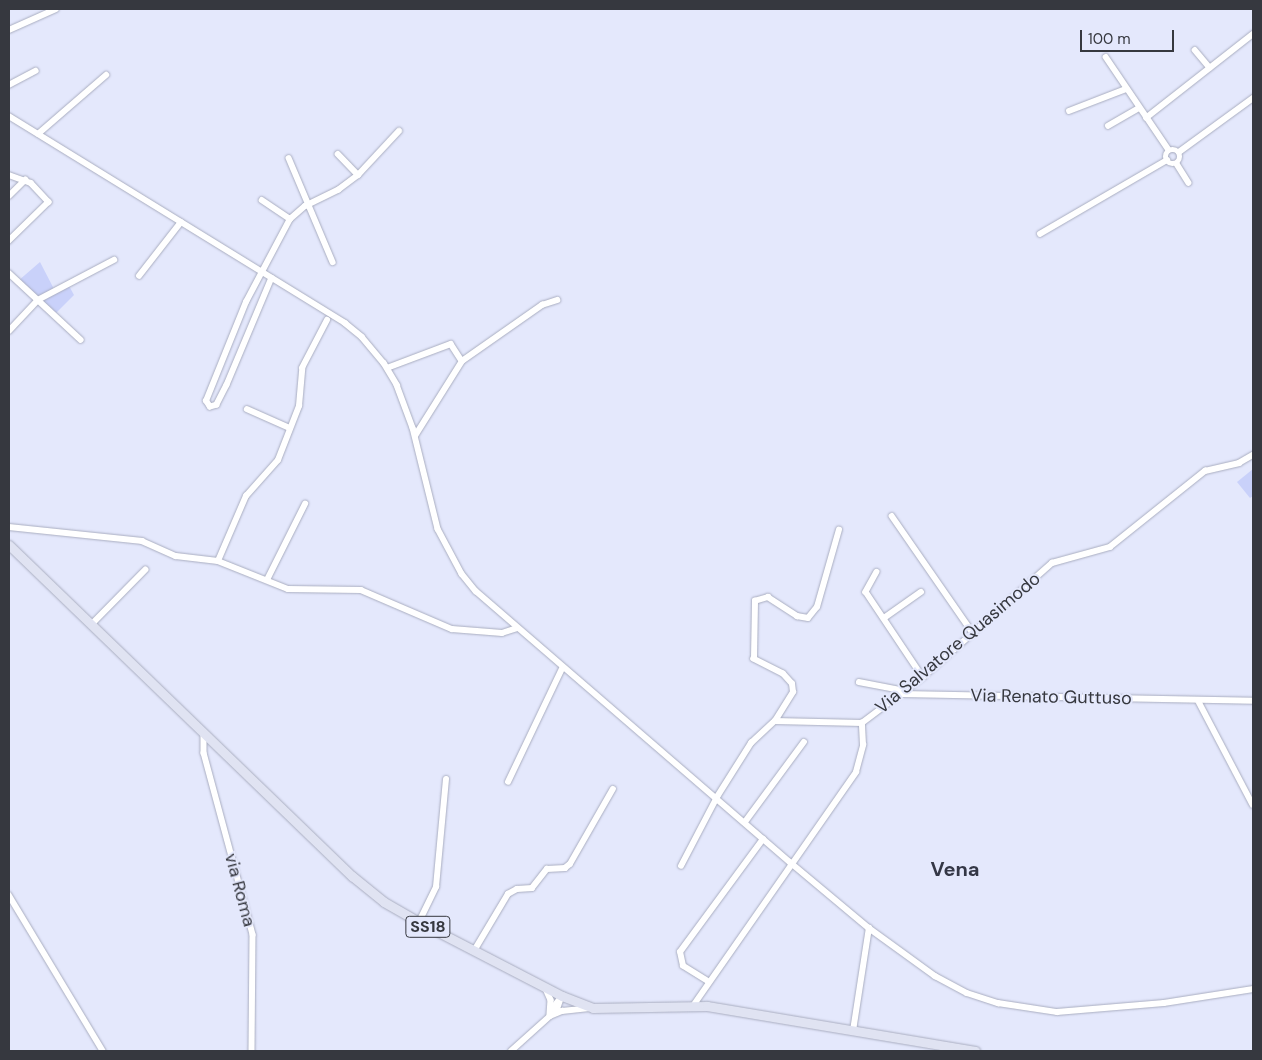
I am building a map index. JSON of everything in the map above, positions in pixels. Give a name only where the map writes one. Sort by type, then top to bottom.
[{"type":"main road","name":"SS18","points":[[9,545],[352,876],[384,902],[419,922],[562,996],[593,1008],[693,1006],[975,1051]]},
{"type":"street","points":[[9,30],[56,9]]},
{"type":"street","points":[[1146,118],[1253,34]]},
{"type":"street","points":[[1195,50],[1210,68]]},
{"type":"street","points":[[1106,57],[1169,150],[1179,152]]},
{"type":"street","points":[[9,85],[35,71]]},
{"type":"street","points":[[38,134],[106,75]]},
{"type":"street","points":[[1069,111],[1126,89]]},
{"type":"street","points":[[1177,164],[1179,152],[1253,98]]},
{"type":"street","points":[[1108,126],[1139,108]]},
{"type":"street","points":[[9,116],[260,270],[345,323],[362,336],[387,368],[404,402],[415,436],[438,529],[450,553],[476,591],[562,669],[717,796],[790,862],[869,928],[935,976],[998,1003],[1057,1012],[1164,1003],[1253,989]]},
{"type":"street","points":[[272,278],[227,385],[217,405],[210,407],[206,401],[260,270],[290,218],[310,203],[338,190],[358,175],[399,132]]},
{"type":"street","points":[[1040,234],[1166,160],[1169,150]]},
{"type":"street","points":[[338,154],[358,175]]},
{"type":"street","points":[[289,158],[310,203],[333,262]]},
{"type":"street","points":[[1166,160],[1177,164],[1189,183]]},
{"type":"street","points":[[9,175],[25,180],[49,202],[9,241]]},
{"type":"street","points":[[9,196],[25,180]]},
{"type":"street","points":[[262,200],[290,218]]},
{"type":"street","points":[[139,276],[181,222]]},
{"type":"street","points":[[9,332],[38,300],[114,260]]},
{"type":"street","points":[[9,273],[81,340]]},
{"type":"street","points":[[415,436],[462,360],[534,310],[557,300]]},
{"type":"street","points":[[218,561],[246,496],[278,460],[299,406],[302,368],[327,320]]},
{"type":"street","points":[[387,368],[451,344],[462,360]]},
{"type":"street","points":[[247,409],[290,428]]},
{"type":"street","name":"Via Salvatore Quasimodo","points":[[775,721],[862,723],[923,677],[1052,563],[1110,547],[1205,472],[1239,463],[1253,455]]},
{"type":"street","points":[[267,580],[305,504]]},
{"type":"street","points":[[892,516],[973,634]]},
{"type":"street","points":[[9,527],[142,541],[176,556],[218,561],[288,588],[361,590],[452,629],[502,633],[517,628]]},
{"type":"street","points":[[681,866],[717,796],[751,743],[775,721],[793,692],[792,684],[783,674],[754,659],[755,601],[768,597],[797,616],[808,618],[818,607],[839,530]]},
{"type":"street","points":[[92,624],[145,570]]},
{"type":"street","points":[[877,572],[866,592],[923,677]]},
{"type":"street","points":[[884,618],[921,592]]},
{"type":"street","points":[[508,782],[562,669]]},
{"type":"street","name":"Via Renato Guttuso","points":[[859,682],[904,692],[1199,702],[1253,701]]},
{"type":"street","points":[[1199,702],[1253,805]]},
{"type":"street","points":[[693,1006],[707,981],[856,772],[862,745],[862,723]]},
{"type":"street","name":"via Roma","points":[[204,732],[204,753],[253,935],[252,1051]]},
{"type":"street","points":[[745,822],[804,742]]},
{"type":"street","points":[[419,922],[436,886],[446,779]]},
{"type":"street","points":[[474,950],[508,894],[517,889],[532,888],[547,869],[565,868],[570,864],[613,789]]},
{"type":"street","points":[[707,981],[683,966],[680,952],[763,838]]},
{"type":"street","points":[[9,895],[103,1051]]},
{"type":"street","points":[[854,1031],[869,928]]},
{"type":"street","points":[[544,987],[551,1000],[552,1013]]},
{"type":"street","points":[[510,1051],[518,1049],[552,1013],[562,996]]},
{"type":"street","points":[[552,1013],[593,1008]]},
{"type":"shaded area","points":[[40,262],[55,291],[68,284],[74,295],[54,315],[18,281]]},
{"type":"shaded area","points":[[1253,469],[1253,496],[1250,498],[1237,482]]},
{"type":"district","name":"Vena","points":[[955,869]]}]
